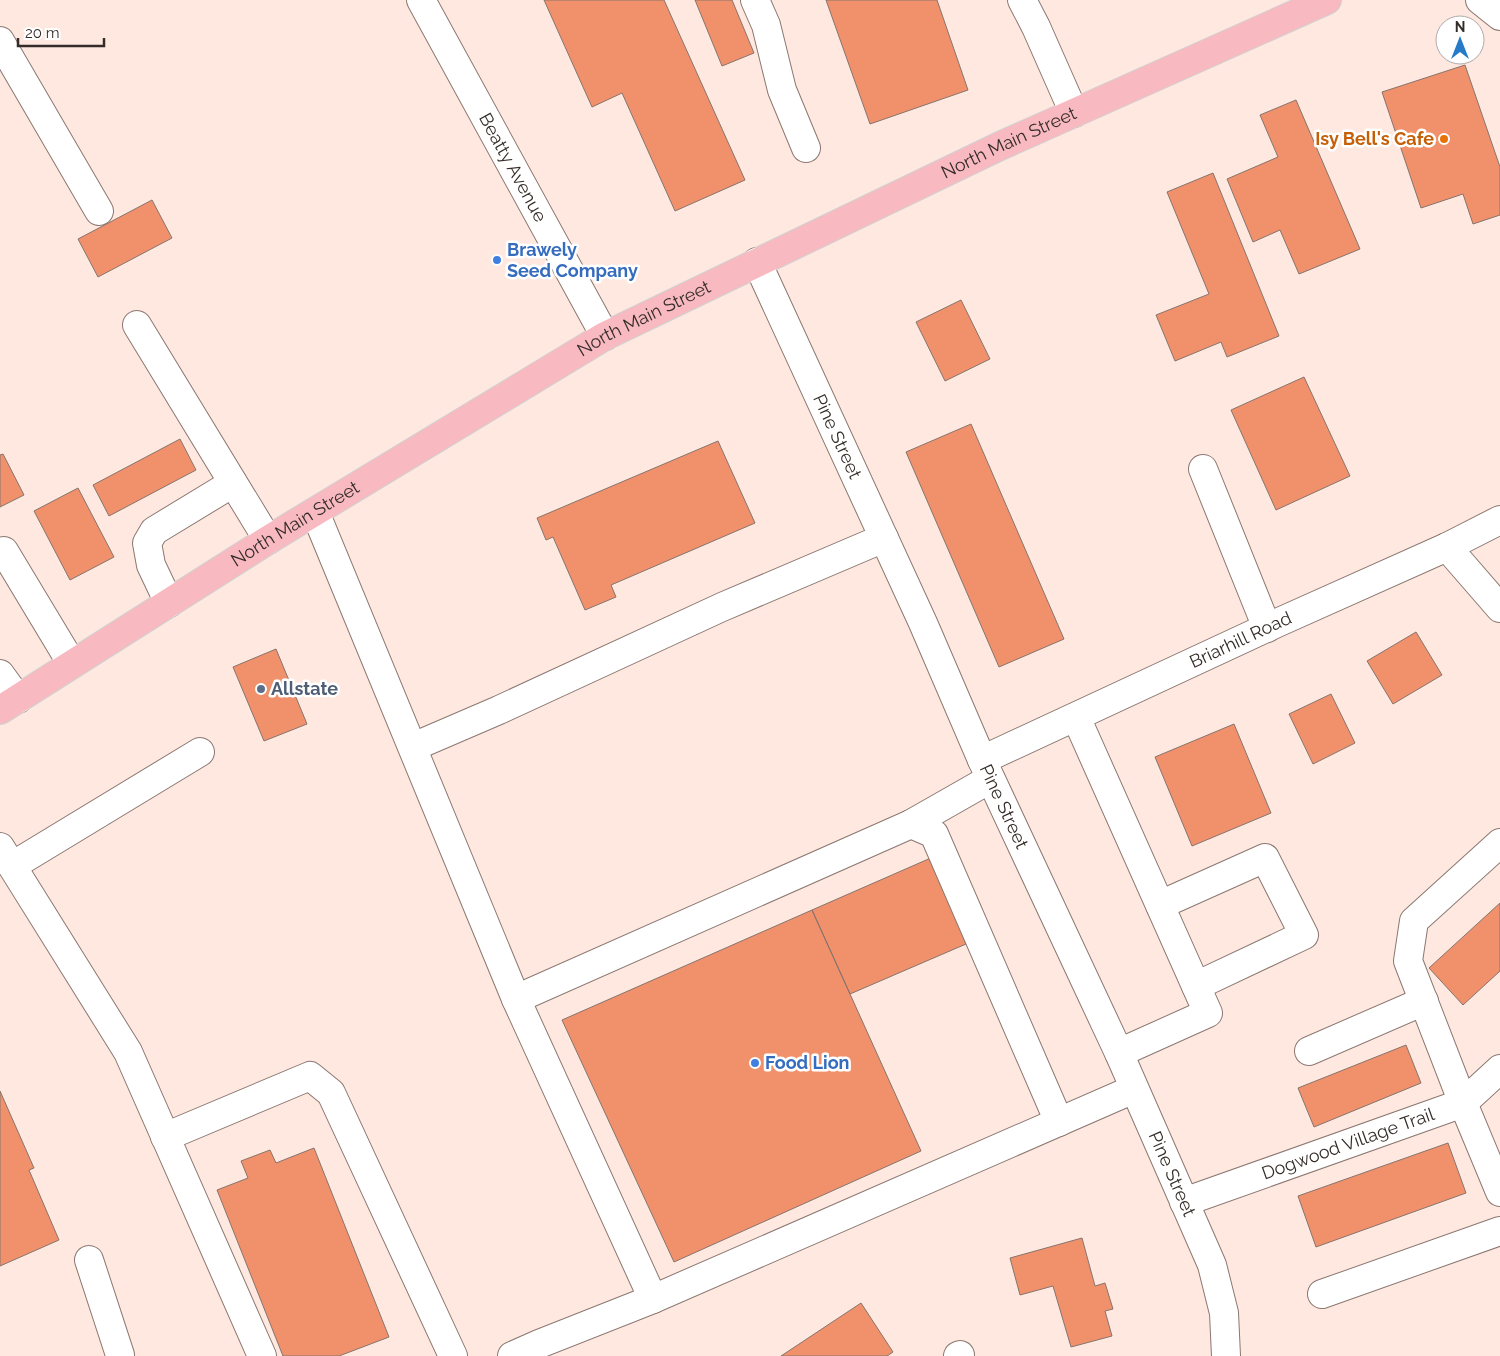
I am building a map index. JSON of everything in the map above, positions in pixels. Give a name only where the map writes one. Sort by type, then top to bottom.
[{"type":"main road","name":"North Main Street","points":[[9,704],[268,540],[605,336],[1000,146],[1327,0]]},
{"type":"street","name":"Beatty Avenue","points":[[421,0],[605,336]]},
{"type":"street","points":[[755,0],[766,26],[782,90],[806,148]]},
{"type":"street","points":[[1022,0],[1074,113]]},
{"type":"street","points":[[1480,0],[1500,16]]},
{"type":"street","points":[[0,41],[99,211]]},
{"type":"street","name":"Pine Street","points":[[757,262],[884,538],[986,770],[1119,1053],[1212,1265],[1224,1314],[1226,1356]]},
{"type":"street","points":[[138,325],[268,540]]},
{"type":"street","points":[[1203,469],[1268,628]]},
{"type":"street","points":[[169,603],[151,565],[147,543],[154,531],[234,483]]},
{"type":"street","points":[[315,512],[516,999],[653,1298]]},
{"type":"street","name":"Briarhill Road","points":[[516,999],[911,824],[986,770],[1076,717],[1447,547],[1500,520]]},
{"type":"street","points":[[413,747],[499,710],[722,607],[884,538]]},
{"type":"street","points":[[1447,547],[1500,608]]},
{"type":"street","points":[[4,551],[72,664]]},
{"type":"street","points":[[0,674],[9,704]]},
{"type":"street","points":[[1076,717],[1208,1013],[1119,1053]]},
{"type":"street","points":[[200,752],[6,856],[128,1052],[262,1356]]},
{"type":"street","points":[[911,824],[934,834],[1059,1122]]},
{"type":"street","points":[[1500,843],[1414,921],[1408,961],[1500,1192]]},
{"type":"street","points":[[1160,905],[1265,858],[1304,935],[1196,986]]},
{"type":"street","points":[[1309,1051],[1424,1001]]},
{"type":"street","name":"Dogwood Village Trail","points":[[1184,1202],[1463,1103],[1500,1069]]},
{"type":"street","points":[[165,1137],[310,1076],[332,1093],[453,1356]]},
{"type":"street","points":[[512,1356],[653,1298],[1134,1089]]},
{"type":"street","points":[[1322,1294],[1500,1231]]},
{"type":"street","points":[[89,1260],[120,1355]]},
{"type":"building","points":[[544,0],[664,0],[745,180],[675,211],[622,93],[592,107]]},
{"type":"building","points":[[695,0],[732,0],[754,53],[722,66]]},
{"type":"building","points":[[826,0],[937,0],[968,90],[870,124]]},
{"type":"building","points":[[1465,65],[1500,167],[1500,215],[1473,224],[1463,194],[1421,208],[1382,92]]},
{"type":"building","points":[[1296,100],[1360,249],[1299,274],[1280,230],[1253,242],[1227,179],[1278,157],[1260,115]]},
{"type":"building","points":[[1213,173],[1279,336],[1227,357],[1221,342],[1175,361],[1156,315],[1209,294],[1167,192]]},
{"type":"building","points":[[152,200],[172,238],[98,277],[78,239]]},
{"type":"building","points":[[961,300],[990,359],[945,381],[916,322]]},
{"type":"building","points":[[1304,377],[1350,476],[1276,510],[1231,410]]},
{"type":"building","points":[[971,424],[1064,639],[999,667],[906,452]]},
{"type":"building","points":[[180,439],[196,470],[109,516],[93,485]]},
{"type":"building","points":[[718,441],[755,523],[611,585],[616,597],[585,610],[553,537],[546,540],[537,518]]},
{"type":"building","points":[[3,454],[24,495],[0,507],[0,455]]},
{"type":"building","points":[[78,488],[114,557],[70,580],[34,511]]},
{"type":"building","points":[[1416,632],[1442,675],[1393,704],[1367,661]]},
{"type":"building","points":[[276,649],[307,724],[264,741],[233,667]]},
{"type":"building","points":[[1331,694],[1355,743],[1313,764],[1289,714]]},
{"type":"building","points":[[1234,724],[1271,813],[1192,846],[1155,757]]},
{"type":"building","points":[[933,857],[966,944],[850,994],[812,910]]},
{"type":"building","points":[[1500,903],[1500,971],[1463,1005],[1429,968]]},
{"type":"building","points":[[812,910],[921,1151],[674,1262],[562,1020]]},
{"type":"building","points":[[1406,1045],[1421,1083],[1314,1127],[1298,1088]]},
{"type":"building","points":[[0,1091],[34,1168],[29,1170],[59,1240],[0,1266]]},
{"type":"building","points":[[1448,1143],[1466,1193],[1316,1247],[1298,1196]]},
{"type":"building","points":[[314,1148],[389,1337],[339,1356],[283,1356],[217,1190],[248,1178],[241,1161],[270,1150],[276,1163]]},
{"type":"building","points":[[1082,1238],[1095,1286],[1105,1283],[1113,1309],[1105,1311],[1112,1336],[1071,1347],[1053,1286],[1020,1295],[1010,1258]]},
{"type":"building","points":[[861,1303],[893,1352],[887,1356],[781,1356]]},
{"type":"place","name":"Isy Bell's Cafe","points":[[1444,139]]},
{"type":"place","name":"Brawely Seed Company","points":[[497,260]]},
{"type":"place","name":"Allstate","points":[[261,689]]},
{"type":"place","name":"Food Lion","points":[[755,1063]]}]
